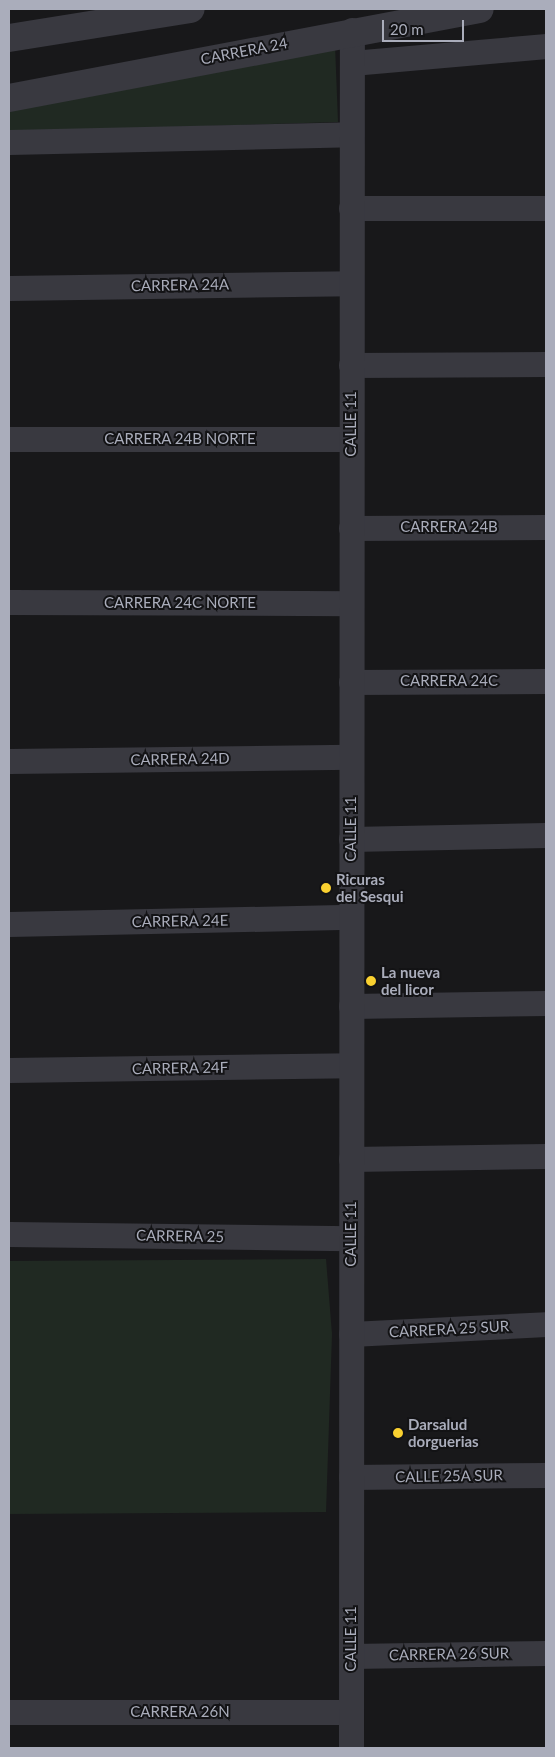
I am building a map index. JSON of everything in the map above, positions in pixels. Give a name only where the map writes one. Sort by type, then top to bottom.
[{"type":"street","points":[[9,38],[191,9]]},
{"type":"street","name":"CARRERA 24","points":[[9,98],[352,30],[480,9]]},
{"type":"street","name":"CALLE 11","points":[[351,1748],[352,30]]},
{"type":"street","points":[[352,63],[546,46]]},
{"type":"street","points":[[9,142],[351,134]]},
{"type":"street","points":[[351,208],[546,208]]},
{"type":"street","name":"CARRERA 24A","points":[[9,288],[351,283]]},
{"type":"street","points":[[351,365],[546,364]]},
{"type":"street","name":"CARRERA 24B NORTE","points":[[9,439],[351,439]]},
{"type":"street","name":"CARRERA 24B","points":[[351,528],[546,527]]},
{"type":"street","name":"CARRERA 24C NORTE","points":[[9,602],[351,603]]},
{"type":"street","name":"CARRERA 24C","points":[[351,682],[546,681]]},
{"type":"street","name":"CARRERA 24D","points":[[9,761],[351,757]]},
{"type":"street","points":[[351,839],[546,835]]},
{"type":"street","name":"CARRERA 24E","points":[[9,924],[351,917]]},
{"type":"street","points":[[351,1006],[546,1003]]},
{"type":"street","name":"CARRERA 24F","points":[[9,1070],[351,1065]]},
{"type":"street","points":[[351,1159],[546,1156]]},
{"type":"street","name":"CARRERA 25","points":[[9,1234],[351,1238]]},
{"type":"street","name":"CARRERA 25 SUR","points":[[351,1334],[546,1324]]},
{"type":"street","name":"CALLE 25A SUR","points":[[351,1477],[546,1475]]},
{"type":"street","name":"CARRERA 26 SUR","points":[[351,1656],[546,1653]]},
{"type":"street","name":"CARRERA 26N","points":[[9,1712],[351,1712]]},
{"type":"shaded area","points":[[335,45],[338,122],[9,132],[9,87]]},
{"type":"shaded area","points":[[326,1259],[332,1334],[326,1512],[9,1514],[9,1261]]},
{"type":"place","name":"Ricuras del Sesqui","points":[[326,888]]},
{"type":"place","name":"La nueva del licor","points":[[371,981]]},
{"type":"place","name":"Darsalud dorguerias","points":[[398,1433]]}]
